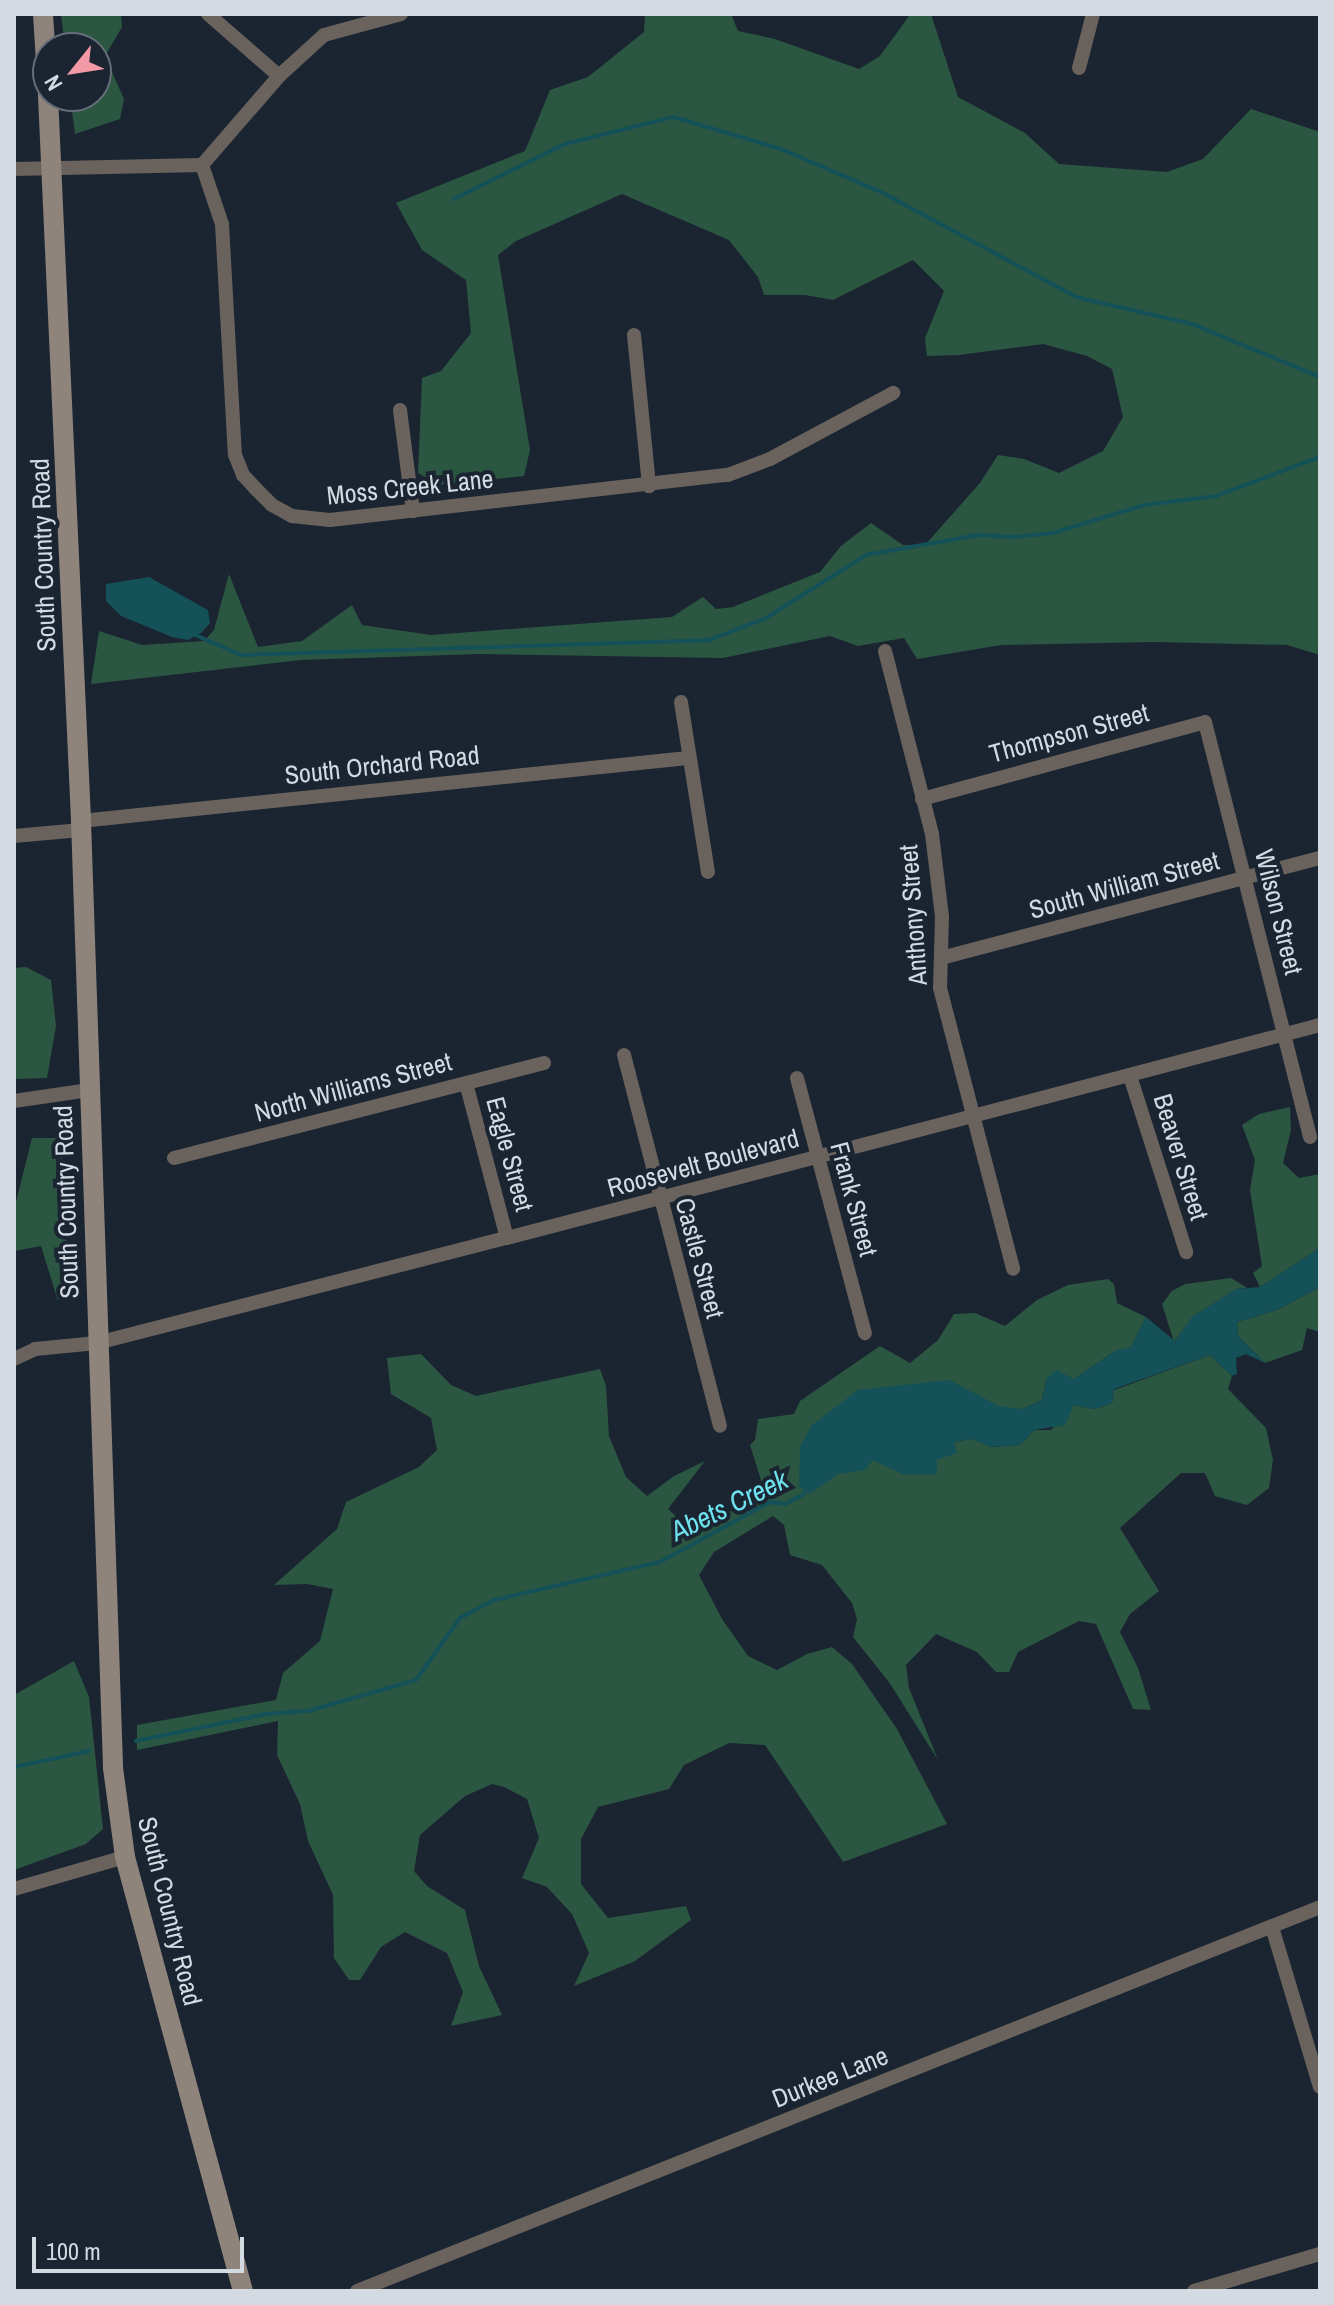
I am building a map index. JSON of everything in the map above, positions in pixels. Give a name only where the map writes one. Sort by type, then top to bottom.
[{"type":"main road","name":"South Country Road","points":[[49,112],[81,826],[113,1768],[125,1857],[243,2291]]},
{"type":"street","points":[[208,14],[279,76]]},
{"type":"street","points":[[14,169],[202,165],[279,76],[324,35],[401,14]]},
{"type":"street","points":[[1079,68],[1093,14]]},
{"type":"street","name":"Moss Creek Lane","points":[[202,165],[222,224],[231,432],[243,475],[272,505],[313,521],[649,486],[747,469],[893,393]]},
{"type":"street","points":[[634,335],[649,486]]},
{"type":"street","points":[[400,410],[413,511]]},
{"type":"street","name":"Anthony Street","points":[[885,651],[939,877],[940,988],[1013,1269]]},
{"type":"street","points":[[681,702],[708,872]]},
{"type":"street","name":"Thompson Street","points":[[922,799],[1205,722],[1210,746]]},
{"type":"street","name":"Wilson Street","points":[[1210,746],[1247,878],[1310,1137]]},
{"type":"street","name":"South Orchard Road","points":[[14,836],[688,758]]},
{"type":"street","name":"South William Street","points":[[941,958],[1320,858]]},
{"type":"street","name":"Roosevelt Boulevard","points":[[14,1359],[35,1349],[97,1343],[1320,1025]]},
{"type":"street","name":"Castle Street","points":[[624,1055],[720,1426]]},
{"type":"street","name":"North Williams Street","points":[[174,1158],[544,1063]]},
{"type":"street","name":"Beaver Street","points":[[1130,1076],[1186,1252]]},
{"type":"street","name":"Frank Street","points":[[797,1078],[865,1333]]},
{"type":"street","name":"Eagle Street","points":[[466,1083],[507,1238]]},
{"type":"street","points":[[14,1101],[89,1090]]},
{"type":"street","points":[[14,1889],[125,1857]]},
{"type":"street","name":"Durkee Lane","points":[[357,2291],[1320,1907]]},
{"type":"street","points":[[1272,1927],[1320,2087]]},
{"type":"street","points":[[1194,2291],[1320,2254]]},
{"type":"shaded area","points":[[61,14],[121,14],[122,27],[112,44],[112,32],[63,32]]},
{"type":"shaded area","points":[[645,14],[731,14],[738,31],[775,39],[859,69],[880,56],[909,16],[931,14],[958,97],[1025,133],[1059,164],[1167,172],[1203,159],[1251,109],[1320,132],[1320,655],[1287,645],[1154,642],[1001,645],[917,659],[904,638],[858,646],[830,636],[723,658],[479,654],[301,660],[91,684],[99,631],[142,645],[204,641],[214,630],[229,574],[258,647],[302,641],[352,605],[362,625],[431,635],[672,617],[703,597],[716,609],[733,607],[820,572],[841,546],[871,523],[903,545],[925,545],[980,483],[998,455],[1024,459],[1059,473],[1103,451],[1123,417],[1112,369],[1087,356],[1043,344],[927,356],[925,338],[944,291],[913,260],[833,300],[805,295],[764,295],[758,277],[729,240],[622,194],[516,241],[498,255],[530,450],[524,476],[437,485],[418,473],[422,378],[441,371],[471,333],[466,280],[422,250],[396,203],[525,151],[550,90],[588,77],[644,32]]},
{"type":"shaded area","points":[[112,72],[124,99],[120,119],[75,134],[72,112],[112,112]]},
{"type":"shaded area","points":[[149,577],[208,610],[210,623],[201,633],[188,640],[172,637],[121,616],[106,601],[106,584]]},
{"type":"shaded area","points":[[26,967],[51,980],[56,1026],[47,1078],[14,1079],[14,968]]},
{"type":"shaded area","points":[[1290,1107],[1291,1130],[1283,1163],[1299,1178],[1320,1174],[1320,1248],[1260,1287],[1253,1273],[1262,1266],[1250,1190],[1255,1160],[1242,1125],[1259,1114]]},
{"type":"shaded area","points":[[32,1138],[61,1138],[68,1267],[58,1301],[41,1246],[14,1251],[14,1210]]},
{"type":"shaded area","points":[[1320,1248],[1320,1287],[1277,1310],[1237,1322],[1238,1336],[1265,1363],[1246,1354],[1236,1358],[1237,1374],[1232,1376],[1210,1355],[1114,1389],[1112,1403],[1095,1409],[1074,1405],[1065,1425],[1034,1430],[1020,1445],[992,1447],[971,1439],[954,1442],[957,1453],[937,1460],[937,1474],[902,1474],[873,1460],[865,1470],[838,1474],[811,1493],[799,1487],[800,1447],[812,1425],[858,1390],[949,1380],[999,1406],[1023,1409],[1042,1400],[1047,1378],[1056,1370],[1074,1379],[1115,1351],[1131,1347],[1146,1317],[1175,1341],[1192,1317],[1236,1289],[1260,1287]]},
{"type":"shaded area","points":[[1231,1278],[1247,1288],[1236,1289],[1193,1317],[1174,1342],[1162,1304],[1172,1291],[1185,1284]]},
{"type":"shaded area","points":[[1108,1279],[1114,1284],[1117,1303],[1146,1317],[1131,1347],[1112,1353],[1074,1379],[1047,1378],[1042,1400],[953,1442],[972,1439],[992,1447],[1020,1445],[1034,1430],[1051,1430],[1074,1405],[1095,1409],[1112,1403],[1114,1390],[1210,1355],[1232,1376],[1228,1389],[1266,1428],[1273,1460],[1269,1488],[1247,1505],[1215,1496],[1205,1473],[1181,1473],[1120,1528],[1159,1591],[1130,1614],[1120,1632],[1138,1668],[1151,1710],[1133,1709],[1096,1624],[1079,1621],[1018,1652],[1009,1672],[996,1672],[977,1652],[936,1634],[906,1665],[909,1688],[938,1760],[889,1682],[853,1637],[857,1619],[852,1603],[822,1565],[790,1555],[784,1525],[773,1516],[714,1552],[699,1575],[722,1619],[748,1656],[777,1670],[807,1654],[832,1647],[852,1664],[897,1729],[947,1824],[843,1862],[765,1745],[729,1743],[684,1765],[669,1789],[598,1807],[581,1839],[581,1884],[608,1918],[686,1906],[691,1920],[635,1961],[574,1986],[589,1953],[572,1914],[547,1887],[522,1878],[539,1838],[527,1799],[492,1784],[465,1796],[420,1835],[414,1871],[427,1886],[465,1910],[479,1966],[502,2015],[451,2026],[463,1992],[447,1953],[405,1932],[381,1947],[360,1980],[349,1980],[334,1958],[333,1895],[308,1841],[300,1804],[277,1755],[278,1721],[137,1750],[137,1725],[276,1700],[283,1673],[320,1641],[333,1589],[307,1584],[274,1585],[337,1529],[346,1502],[419,1467],[437,1450],[431,1418],[391,1394],[387,1358],[421,1354],[451,1385],[476,1396],[600,1369],[606,1386],[609,1436],[626,1477],[647,1496],[674,1476],[705,1461],[668,1509],[690,1529],[766,1496],[750,1445],[755,1440],[758,1419],[794,1414],[800,1401],[880,1346],[910,1363],[938,1340],[954,1314],[975,1313],[1005,1326],[1037,1300],[1068,1285]]},
{"type":"shaded area","points":[[1320,1287],[1320,1332],[1307,1328],[1302,1350],[1265,1363],[1238,1336],[1237,1322],[1277,1310]]},
{"type":"shaded area","points":[[74,1661],[89,1697],[103,1829],[86,1844],[14,1870],[14,1695]]},
{"type":"waterway","points":[[454,199],[565,144],[673,117],[781,149],[883,193],[1076,297],[1192,324],[1320,377]]},
{"type":"waterway","points":[[193,634],[241,655],[709,640],[766,618],[866,555],[978,535],[1014,537],[1053,533],[1144,505],[1216,496],[1320,457]]},
{"type":"waterway","name":"Abets Creek","points":[[136,1741],[266,1714],[308,1711],[416,1680],[460,1618],[494,1600],[660,1562],[770,1502],[785,1504],[804,1494],[807,1486]]},
{"type":"waterway","name":"Abets Creek","points":[[14,1767],[89,1751]]}]
